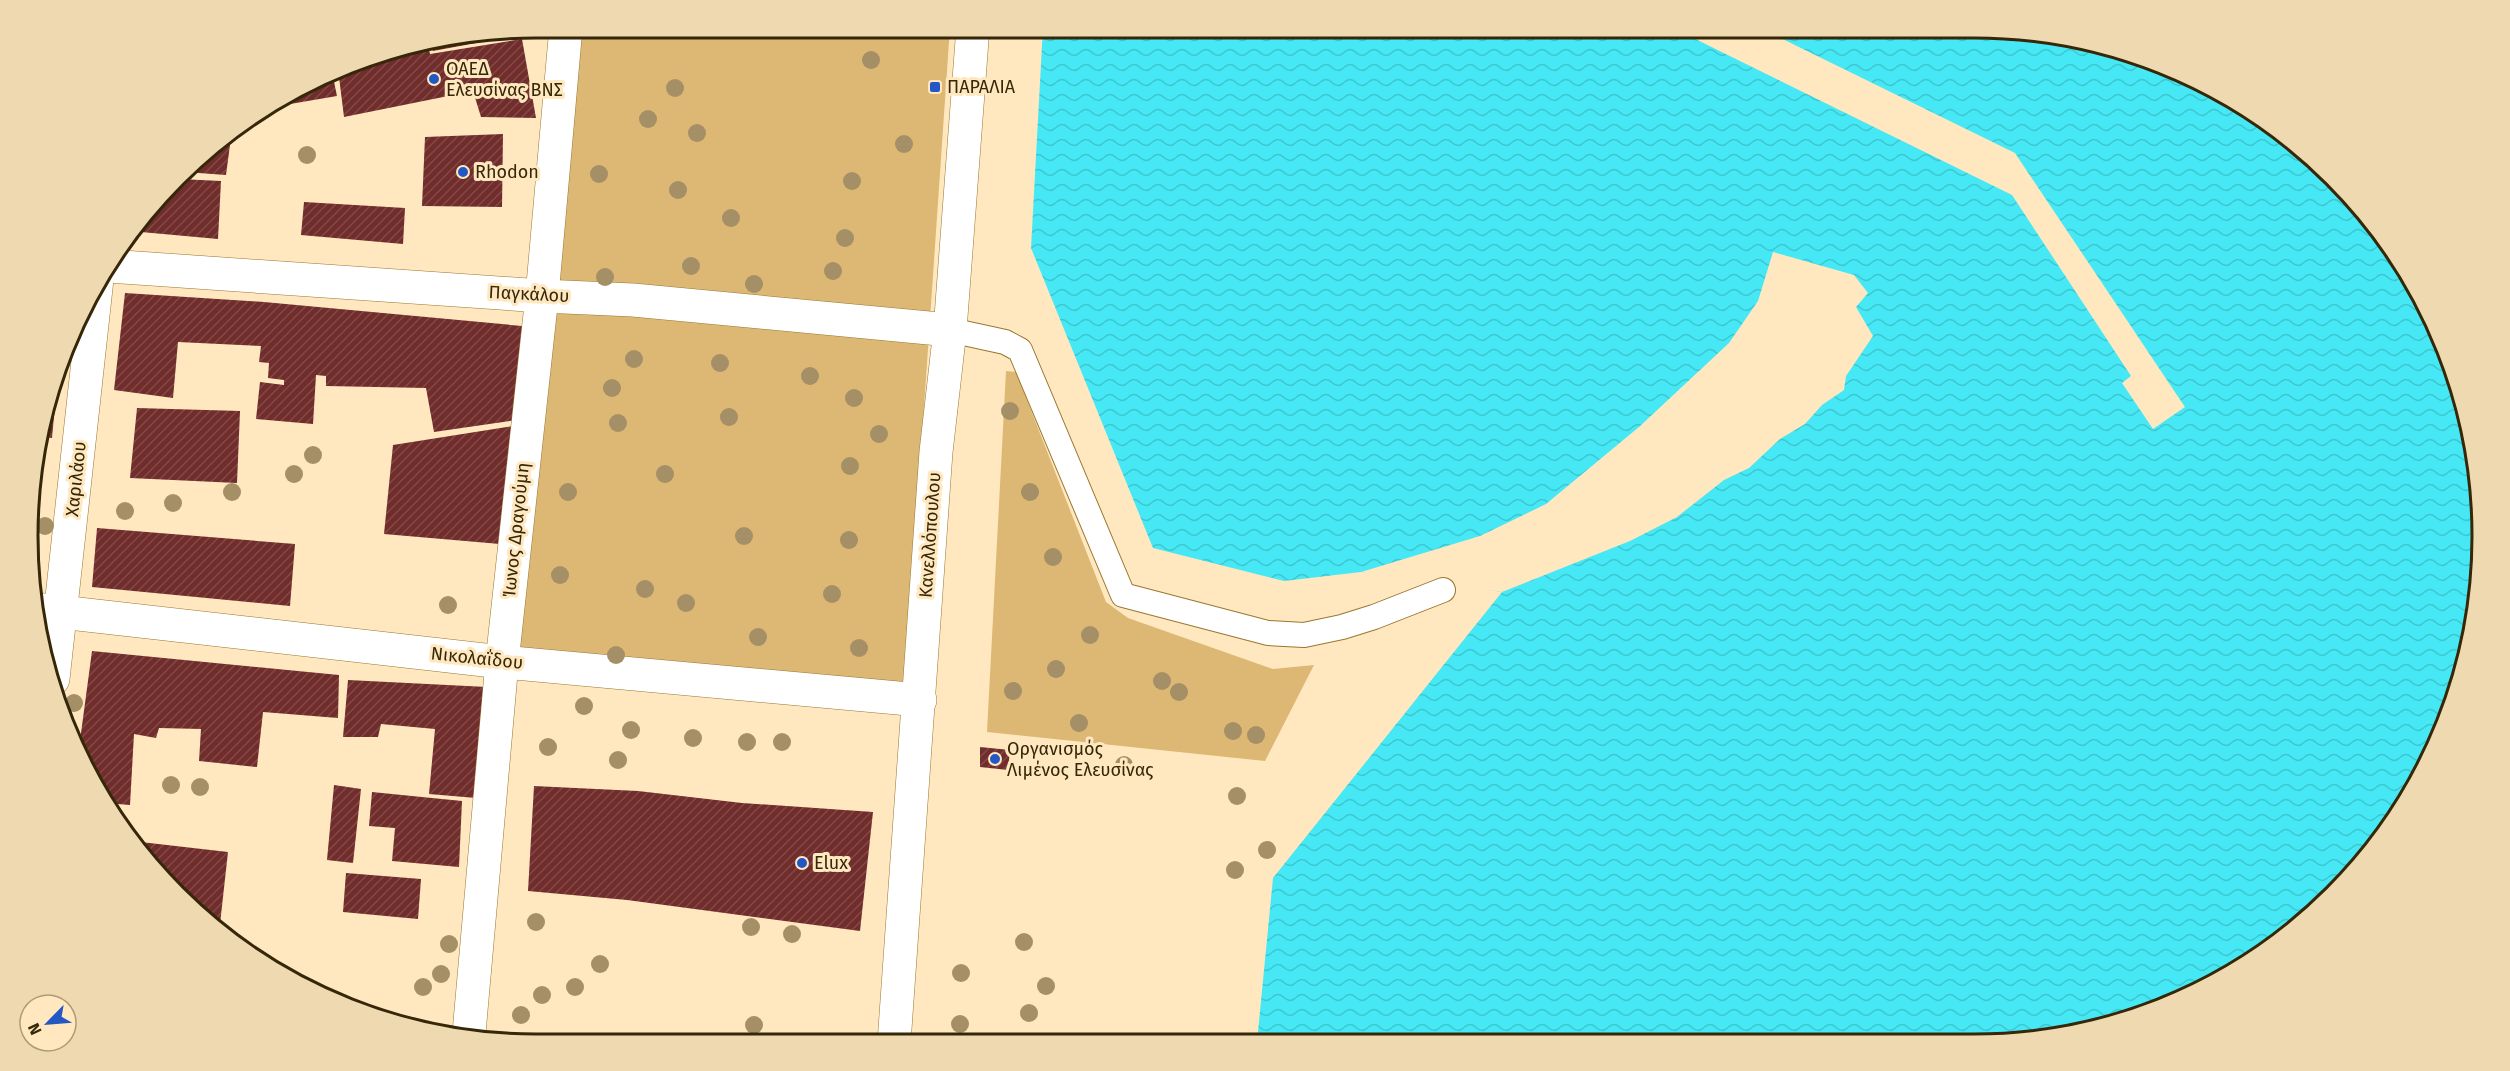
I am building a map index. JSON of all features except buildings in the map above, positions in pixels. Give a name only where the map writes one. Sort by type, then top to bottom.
[{"type":"street","name":"Ίωνος Δραγούμη","points":[[469,1029],[502,662],[542,296],[565,38]]},
{"type":"street","name":"Κανελλόπουλου","points":[[895,1034],[936,452],[950,330],[972,38]]},
{"type":"street","name":"Παγκάλου","points":[[116,267],[542,296],[633,300],[950,330]]},
{"type":"street","name":"Χαριλάου","points":[[52,655],[48,610],[93,308]]},
{"type":"street","name":"Νικολαΐδου","points":[[48,610],[502,662],[920,700]]},
{"type":"lane","points":[[950,330],[1005,342],[1020,351],[1123,595],[1268,633],[1304,635],[1374,617],[1443,590]]},
{"type":"shaded area","points":[[580,38],[949,38],[905,685],[516,652]]},
{"type":"shaded area","points":[[1006,371],[1016,372],[1106,602],[1128,618],[1273,669],[1314,665],[1265,761],[987,732]]},
{"type":"water","points":[[1042,38],[1974,38],[2040,42],[2103,54],[2165,75],[2195,89],[2224,104],[2278,140],[2327,183],[2349,207],[2370,232],[2406,287],[2435,345],[2446,375],[2456,407],[2468,470],[2471,503],[2471,568],[2463,633],[2456,664],[2435,726],[2406,784],[2370,839],[2327,888],[2278,931],[2224,967],[2165,996],[2103,1017],[2040,1029],[1974,1034],[1258,1034],[1273,878],[1502,592],[1361,572],[1284,581],[1153,548],[1031,248]]},
{"type":"pier","points":[[1693,38],[1780,38],[2015,153],[2185,407],[2153,429],[2122,383],[2131,376],[2012,195]]},
{"type":"pier","points":[[1773,252],[1854,275],[1868,293],[1856,307],[1873,336],[1846,376],[1844,390],[1822,405],[1805,424],[1780,439],[1749,468],[1724,480],[1677,517],[1630,541],[1502,592],[1399,580],[1361,572],[1480,536],[1546,504],[1639,427],[1729,343],[1758,301]]},
{"type":"place","name":"ΟΑΕΔ Ελευσίνας ΒΝΣ","points":[[434,79]]},
{"type":"place","name":"ΠΑΡΑΛΙΑ","points":[[935,87]]},
{"type":"place","name":"Rhodon","points":[[463,172]]},
{"type":"place","name":"Οργανισμός Λιμένος Ελευσίνας","points":[[995,759]]},
{"type":"place","name":"Elux","points":[[802,863]]}]
